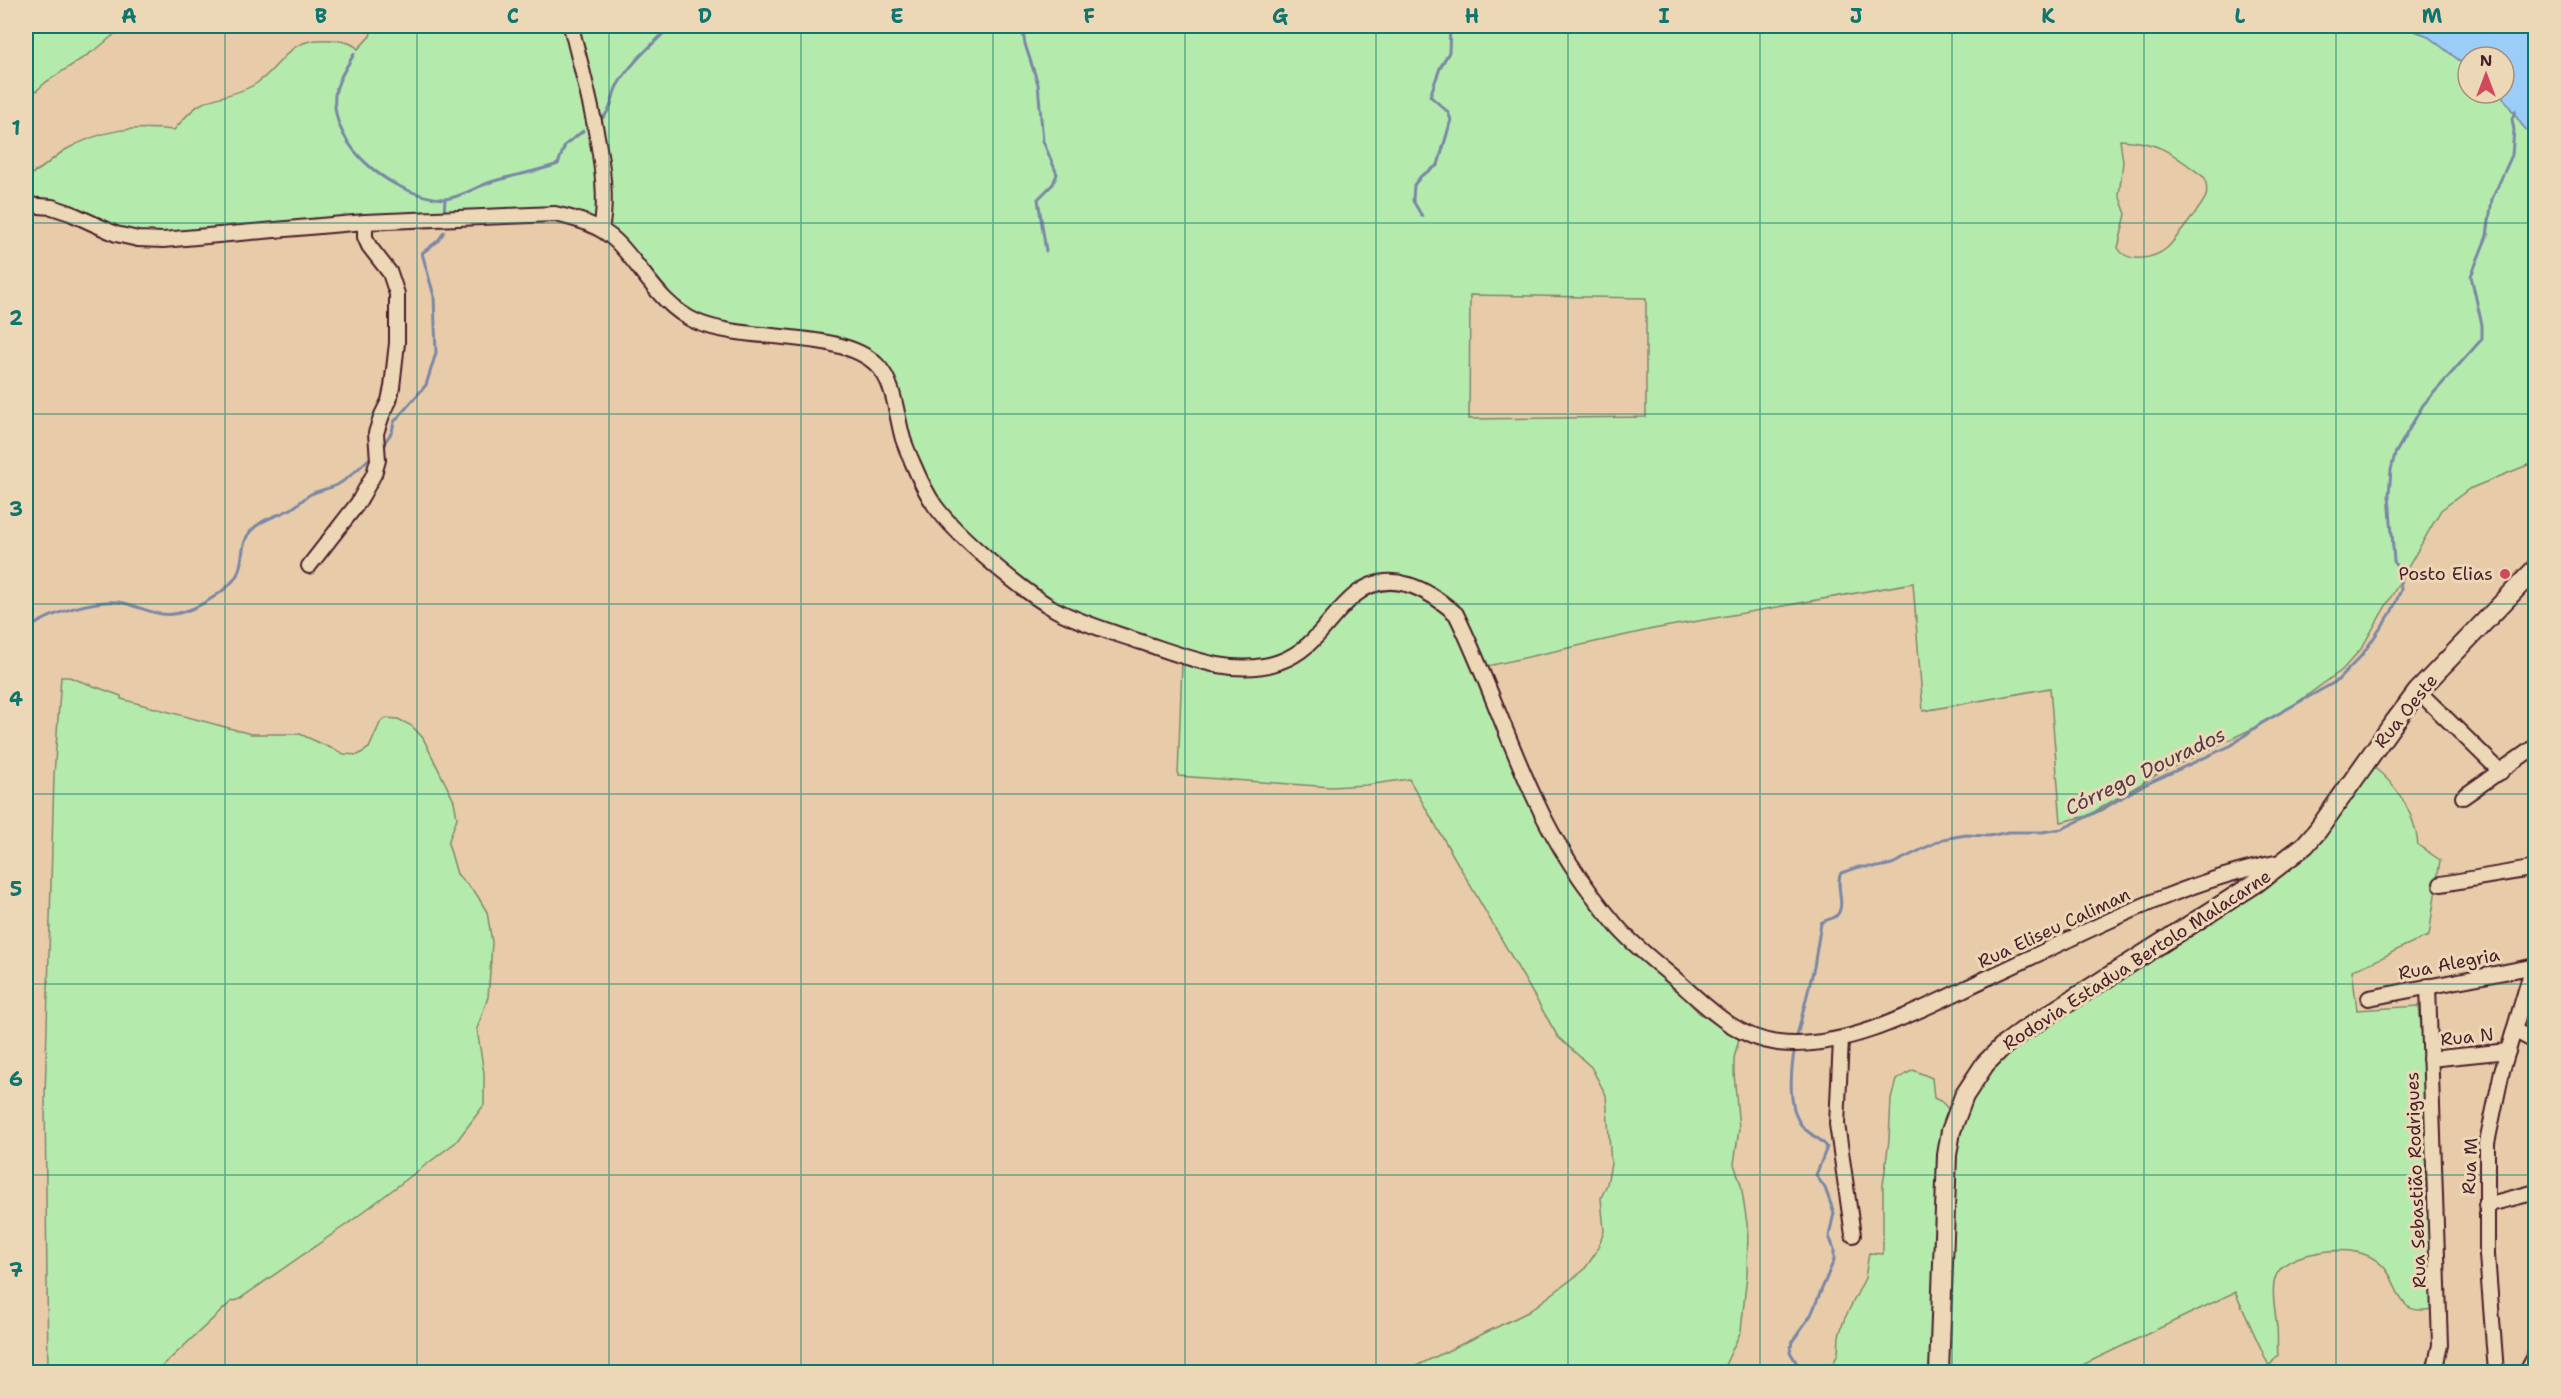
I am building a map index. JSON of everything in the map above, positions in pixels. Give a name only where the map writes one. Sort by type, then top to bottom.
[{"type":"main road","name":"Rua Oeste","points":[[2285,861],[2318,830],[2418,691],[2535,568]]},
{"type":"main road","name":"Rodovia Estadua Bertolo Malacarne","points":[[1939,1372],[1947,1155],[1956,1114],[1974,1078],[2002,1047],[2023,1031],[2187,928],[2285,861]]},
{"type":"main road","points":[[2528,1372],[2535,1357]]},
{"type":"street","points":[[26,205],[52,207],[116,234],[138,239],[163,240],[365,222],[555,214],[580,220],[601,229],[605,210],[604,190],[592,115],[571,26]]},
{"type":"street","points":[[309,566],[358,503],[374,474],[378,460],[376,434],[392,387],[397,343],[397,294],[390,273],[369,246],[365,237],[365,222]]},
{"type":"street","name":"Rua Eliseu Caliman","points":[[601,229],[616,241],[662,296],[678,310],[696,321],[750,334],[841,344],[860,352],[877,365],[888,381],[904,441],[921,482],[937,508],[992,562],[1037,599],[1067,615],[1092,626],[1199,661],[1230,667],[1257,667],[1280,662],[1302,650],[1354,595],[1371,584],[1391,581],[1413,585],[1438,598],[1456,614],[1536,803],[1568,859],[1617,927],[1723,1021],[1749,1035],[1777,1043],[1841,1040],[1928,1006],[2133,910],[2195,885],[2238,870],[2285,861]]},
{"type":"street","points":[[2418,691],[2501,772]]},
{"type":"street","points":[[2463,797],[2535,747]]},
{"type":"street","points":[[2441,884],[2535,868]]},
{"type":"street","name":"Rua Alegria","points":[[2369,998],[2534,966]]},
{"type":"street","name":"Rua M","points":[[2496,1372],[2487,1255],[2487,1143],[2508,1051],[2534,966]]},
{"type":"street","name":"Rua Sebastião Rodrigues","points":[[2428,986],[2440,1345],[2434,1372]]},
{"type":"street","points":[[2514,1030],[2535,1042]]},
{"type":"street","points":[[1841,1040],[1837,1124],[1852,1235]]},
{"type":"street","name":"Rua N","points":[[2430,1059],[2508,1051]]},
{"type":"street","points":[[2486,1205],[2535,1192]]},
{"type":"green space","points":[[26,26],[124,26],[98,48],[46,82],[26,100]]},
{"type":"green space","points":[[373,26],[2401,26],[2426,35],[2456,58],[2456,105],[2508,105],[2535,139],[2535,462],[2469,489],[2441,510],[2361,649],[2342,670],[2295,704],[2260,725],[2158,774],[2087,816],[2061,822],[2050,688],[1923,711],[1913,583],[1653,629],[1488,666],[1465,620],[1389,576],[1282,657],[1227,663],[1091,621],[1052,601],[1004,564],[959,524],[936,496],[919,462],[893,381],[883,362],[722,326],[693,313],[678,303],[627,241],[584,214],[571,210],[548,208],[142,236],[26,202],[26,176],[37,171],[65,150],[92,137],[132,129],[174,130],[190,112],[201,104],[257,83],[296,46],[305,42],[343,41],[358,49],[370,36]],"holes":[[[2120,140],[2157,147],[2175,156],[2205,178],[2207,189],[2204,201],[2167,248],[2155,255],[2141,258],[2128,256],[2118,248],[2126,214],[2119,195],[2123,162]],[[1470,295],[1646,298],[1646,417],[1469,419]]]},
{"type":"green space","points":[[1386,586],[1405,590],[1449,612],[1557,851],[1658,970],[1699,1013],[1739,1039],[1734,1058],[1739,1129],[1734,1164],[1741,1185],[1748,1230],[1747,1274],[1741,1331],[1725,1365],[1746,1372],[1404,1372],[1528,1312],[1584,1270],[1597,1251],[1604,1231],[1601,1198],[1607,1184],[1611,1164],[1606,1095],[1591,1067],[1558,1037],[1409,779],[1331,787],[1178,776],[1182,663],[1227,674],[1258,674],[1273,670],[1301,656],[1325,637],[1359,602]]},
{"type":"green space","points":[[61,677],[69,677],[121,696],[121,699],[251,734],[300,734],[344,754],[358,755],[369,748],[381,721],[386,718],[398,719],[412,726],[423,738],[454,801],[457,818],[448,843],[457,874],[477,895],[487,912],[492,942],[488,997],[477,1029],[484,1073],[484,1105],[456,1142],[350,1222],[238,1300],[232,1301],[156,1372],[48,1372],[45,1098],[54,776]]},
{"type":"green space","points":[[2372,766],[2397,791],[2409,811],[2418,845],[2440,860],[2429,936],[2352,970],[2357,1010],[2419,1006],[2424,1055],[2426,1183],[2433,1309],[2417,1310],[2407,1306],[2389,1274],[2374,1259],[2354,1252],[2322,1252],[2296,1258],[2285,1264],[2274,1280],[2278,1355],[2269,1366],[2235,1292],[2068,1372],[1947,1372],[1953,1198],[1958,1148],[1962,1126],[1970,1104],[1988,1075],[2004,1058],[2039,1031],[2272,881]]},
{"type":"green space","points":[[1913,1070],[1932,1078],[1934,1098],[1942,1102],[1951,1112],[1932,1372],[1830,1372],[1838,1353],[1839,1336],[1844,1320],[1865,1278],[1869,1253],[1883,1254],[1883,1185],[1889,1140],[1891,1098],[1896,1080]]},
{"type":"water","points":[[2401,26],[2535,26],[2535,139],[2508,105],[2516,105],[2516,45],[2456,45],[2456,58],[2426,35]]},
{"type":"waterway","points":[[601,119],[608,112],[617,86],[629,69],[671,26]]},
{"type":"waterway","points":[[1022,26],[1025,44],[1038,84],[1043,141],[1057,174],[1053,184],[1038,199],[1046,251]]},
{"type":"waterway","points":[[1422,216],[1413,201],[1414,185],[1421,176],[1438,165],[1451,120],[1448,112],[1430,96],[1440,68],[1449,52],[1450,26]]},
{"type":"waterway","points":[[354,54],[340,79],[335,95],[336,115],[343,134],[370,166],[406,190],[444,199],[461,195],[491,182],[558,164],[565,145],[583,131]]},
{"type":"waterway","name":"Córrego Dourados","points":[[1796,1040],[1814,967],[1821,923],[1839,913],[1841,873],[1859,867],[1892,864],[1943,839],[1966,835],[1989,836],[2009,832],[2042,832],[2062,829],[2103,809],[2138,788],[2232,745],[2260,724],[2337,681],[2362,655],[2391,613],[2401,590],[2400,575],[2394,561],[2389,495],[2395,454],[2423,405],[2482,339],[2482,325],[2471,276],[2487,236],[2492,199],[2512,155],[2514,130],[2512,119],[2515,111]]},
{"type":"waterway","points":[[444,214],[445,199]]},
{"type":"waterway","points":[[382,446],[392,432],[394,422],[426,385],[436,353],[434,296],[422,253],[438,241],[444,232]]},
{"type":"waterway","points":[[26,631],[59,613],[101,602],[124,603],[162,614],[178,613],[199,605],[214,597],[233,581],[239,570],[245,542],[254,528],[263,521],[292,508],[311,494],[342,482],[372,456]]},
{"type":"waterway","name":"Córrego Dourados","points":[[1795,1046],[1792,1066],[1794,1109],[1802,1126],[1827,1147],[1816,1175],[1825,1188],[1834,1213],[1829,1236],[1834,1249],[1834,1260],[1811,1315],[1792,1342],[1790,1352],[1802,1372]]},
{"type":"place","name":"Posto Elias","points":[[2505,574]]}]
